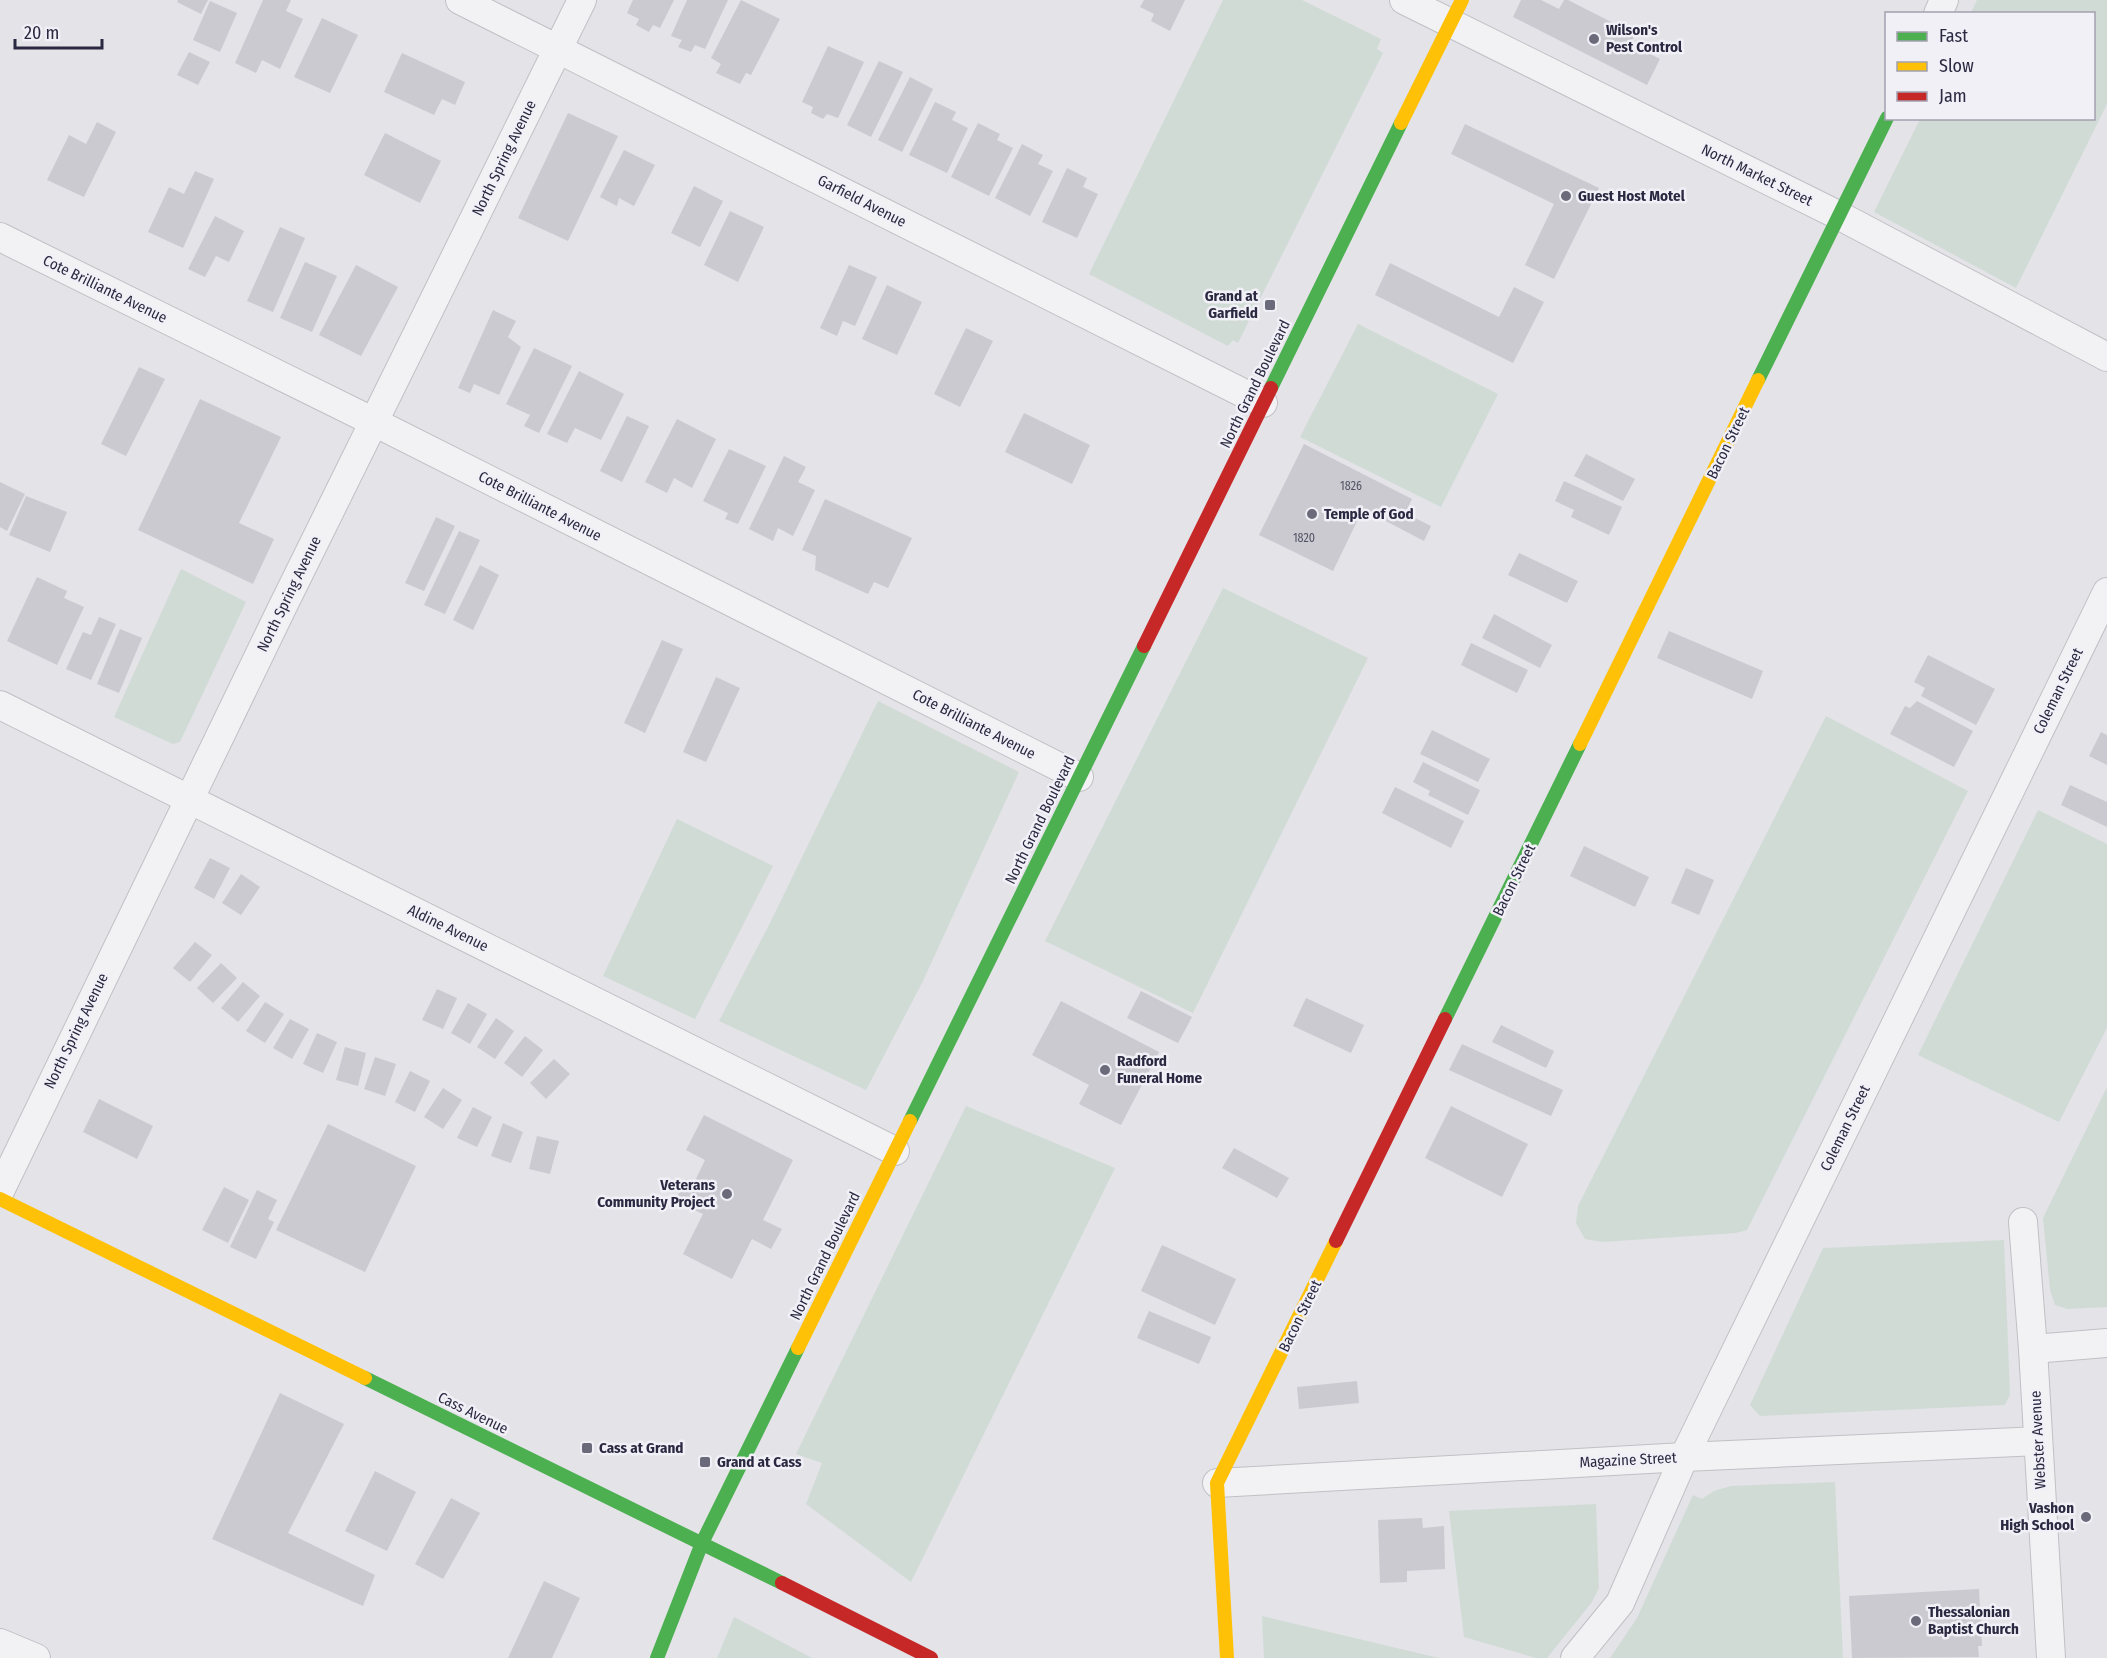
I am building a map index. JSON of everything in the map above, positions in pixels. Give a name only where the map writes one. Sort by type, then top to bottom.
[{"type":"main road","name":"North Grand Boulevard","points":[[657,1658],[702,1543],[1456,12]]},
{"type":"main road","name":"Bacon Street","points":[[1227,1658],[1217,1483],[1886,120]]},
{"type":"main road","name":"Cass Avenue","points":[[0,1199],[702,1543],[931,1658]]},
{"type":"street","name":"Garfield Avenue","points":[[460,0],[1263,403]]},
{"type":"street","name":"North Spring Avenue","points":[[0,1191],[582,0]]},
{"type":"street","name":"North Market Street","points":[[1404,0],[1456,12],[2107,357]]},
{"type":"street","name":"Cote Brilliante Avenue","points":[[0,237],[374,422],[1079,777]]},
{"type":"street","name":"Coleman Street","points":[[1575,1658],[1620,1603],[1684,1457],[2107,592]]},
{"type":"street","name":"Aldine Avenue","points":[[0,705],[895,1150]]},
{"type":"street","name":"Webster Avenue","points":[[2023,1222],[2033,1349],[2051,1658]]},
{"type":"street","points":[[2033,1349],[2107,1343]]},
{"type":"street","name":"Magazine Street","points":[[1217,1483],[1684,1457],[2038,1441]]},
{"type":"street","points":[[0,1643],[36,1658]]},
{"type":"shaded area","points":[[1223,0],[1302,0],[1381,39],[1377,49],[1383,53],[1238,343],[1233,340],[1228,346],[1089,274]]},
{"type":"shaded area","points":[[1977,0],[2107,0],[2107,104],[2016,288],[1874,212],[1920,120],[2095,120],[2095,12],[1971,12]]},
{"type":"shaded area","points":[[1358,324],[1498,394],[1441,507],[1300,437]]},
{"type":"shaded area","points":[[181,569],[246,602],[180,742],[173,744],[114,717]]},
{"type":"shaded area","points":[[1223,588],[1368,658],[1193,1013],[1045,941]]},
{"type":"shaded area","points":[[878,701],[1019,772],[922,983],[866,1090],[719,1021],[769,925]]},
{"type":"shaded area","points":[[1826,716],[1968,791],[1747,1230],[1736,1233],[1602,1242],[1585,1239],[1576,1223],[1578,1206]]},
{"type":"shaded area","points":[[2038,810],[2107,844],[2107,1028],[2059,1122],[1918,1055]]},
{"type":"shaded area","points":[[677,819],[773,866],[695,1019],[603,976]]},
{"type":"shaded area","points":[[2107,1087],[2107,1307],[2067,1309],[2055,1305],[2050,1290],[2043,1218]]},
{"type":"shaded area","points":[[966,1106],[1115,1168],[911,1582],[806,1504],[822,1463],[796,1454]]},
{"type":"shaded area","points":[[2004,1240],[2010,1395],[2005,1405],[1760,1416],[1750,1405],[1823,1248]]},
{"type":"shaded area","points":[[1835,1482],[1843,1658],[1610,1658],[1637,1618],[1693,1495],[1702,1499],[1714,1491],[1731,1486]]},
{"type":"shaded area","points":[[1596,1504],[1599,1588],[1592,1602],[1547,1658],[1536,1658],[1464,1637],[1449,1511]]},
{"type":"shaded area","points":[[1262,1616],[1439,1658],[1264,1658]]},
{"type":"shaded area","points":[[734,1617],[812,1658],[717,1658]]},
{"type":"building","points":[[178,0],[208,0],[201,14],[177,2]]},
{"type":"building","points":[[263,0],[291,0],[286,11],[303,19],[280,69],[262,60],[256,73],[235,63]]},
{"type":"building","points":[[633,0],[674,0],[660,28],[653,25],[649,32],[636,25],[639,19],[627,13]]},
{"type":"building","points":[[687,0],[728,0],[705,49],[695,45],[691,52],[678,47],[682,40],[671,36]]},
{"type":"building","points":[[741,0],[780,19],[751,75],[746,73],[740,84],[716,73],[721,64],[711,58]]},
{"type":"building","points":[[1144,0],[1185,0],[1170,31],[1151,21],[1154,14],[1140,7]]},
{"type":"building","name":"Wilson's Pest Control","points":[[1521,0],[1541,0],[1559,9],[1564,0],[1568,0],[1635,34],[1630,44],[1660,59],[1647,85],[1513,17]]},
{"type":"building","points":[[210,1],[237,13],[220,52],[193,40]]},
{"type":"building","points":[[322,18],[358,35],[330,93],[294,77]]},
{"type":"building","points":[[828,46],[864,62],[838,118],[827,114],[823,119],[811,113],[813,107],[802,102]]},
{"type":"building","points":[[189,52],[210,62],[198,85],[177,75]]},
{"type":"building","points":[[402,53],[465,82],[455,105],[442,99],[434,115],[384,92]]},
{"type":"building","points":[[879,61],[903,72],[871,137],[847,125]]},
{"type":"building","points":[[910,77],[933,89],[902,152],[878,140]]},
{"type":"building","points":[[935,102],[956,112],[952,120],[968,128],[947,173],[909,155]]},
{"type":"building","points":[[568,113],[618,136],[568,241],[518,218]]},
{"type":"building","points":[[97,122],[116,132],[84,197],[47,180],[69,135],[86,144]]},
{"type":"building","points":[[978,123],[1000,134],[997,140],[1013,148],[989,196],[951,177]]},
{"type":"building","name":"Guest Host Motel","points":[[1465,124],[1599,188],[1554,279],[1525,265],[1554,204],[1451,154]]},
{"type":"building","points":[[385,133],[441,161],[420,203],[364,175]]},
{"type":"building","points":[[1022,144],[1043,155],[1038,164],[1053,171],[1030,216],[995,198]]},
{"type":"building","points":[[624,150],[655,165],[634,206],[619,198],[617,206],[600,197]]},
{"type":"building","points":[[1067,168],[1087,178],[1083,187],[1098,194],[1077,238],[1042,222]]},
{"type":"building","points":[[195,171],[214,179],[183,248],[148,232],[169,187],[184,194]]},
{"type":"building","points":[[694,186],[723,201],[700,247],[671,233]]},
{"type":"building","points":[[730,211],[764,227],[738,282],[704,265]]},
{"type":"building","points":[[215,216],[244,231],[229,262],[216,256],[205,277],[188,269]]},
{"type":"building","points":[[280,227],[305,238],[273,312],[247,301]]},
{"type":"building","points":[[305,262],[337,276],[312,332],[280,318]]},
{"type":"building","points":[[1390,263],[1499,317],[1514,287],[1544,302],[1513,363],[1375,295]]},
{"type":"building","points":[[356,265],[398,287],[361,356],[319,335]]},
{"type":"building","points":[[849,265],[877,277],[855,326],[843,321],[837,336],[820,328]]},
{"type":"building","points":[[887,285],[922,302],[897,355],[862,339]]},
{"type":"building","points":[[493,310],[516,321],[508,337],[521,347],[499,395],[474,384],[470,393],[458,388]]},
{"type":"building","points":[[966,328],[993,341],[960,407],[934,394]]},
{"type":"building","points":[[534,348],[572,366],[539,433],[524,426],[530,415],[506,404]]},
{"type":"building","points":[[139,367],[165,379],[126,456],[101,444]]},
{"type":"building","points":[[579,371],[624,394],[601,440],[575,428],[567,443],[547,434]]},
{"type":"building","points":[[200,399],[281,437],[239,523],[274,539],[253,584],[138,530]]},
{"type":"building","points":[[1024,413],[1090,445],[1072,484],[1005,452]]},
{"type":"building","points":[[627,416],[649,426],[622,482],[600,471]]},
{"type":"building","points":[[677,419],[716,439],[692,488],[674,478],[667,493],[645,482]]},
{"type":"building","points":[[1304,444],[1412,499],[1405,513],[1431,526],[1424,541],[1363,509],[1333,571],[1259,535]]},
{"type":"building","points":[[729,449],[766,466],[738,524],[725,519],[728,513],[703,501]]},
{"type":"building","points":[[1586,454],[1635,479],[1623,501],[1574,476]]},
{"type":"building","points":[[784,456],[806,467],[798,482],[815,490],[793,536],[778,528],[773,541],[749,529]]},
{"type":"building","points":[[1564,481],[1622,507],[1609,535],[1571,517],[1574,510],[1555,501]]},
{"type":"building","points":[[0,482],[25,494],[7,531],[0,527]]},
{"type":"building","points":[[26,496],[67,512],[50,552],[9,535]]},
{"type":"building","points":[[825,499],[912,538],[888,588],[874,582],[868,594],[815,570],[816,556],[802,550]]},
{"type":"building","points":[[436,517],[455,526],[424,591],[405,583]]},
{"type":"building","points":[[459,531],[480,540],[445,614],[424,605]]},
{"type":"building","points":[[1519,553],[1578,581],[1567,603],[1508,575]]},
{"type":"building","points":[[480,565],[499,575],[473,630],[453,620]]},
{"type":"building","points":[[37,577],[67,591],[64,598],[84,607],[57,665],[7,641]]},
{"type":"building","points":[[1494,614],[1552,645],[1540,668],[1482,638]]},
{"type":"building","points":[[99,617],[116,624],[91,680],[66,669],[83,632],[91,635]]},
{"type":"building","points":[[120,629],[142,638],[119,693],[97,684]]},
{"type":"building","points":[[1669,631],[1763,671],[1752,699],[1657,658]]},
{"type":"building","points":[[662,640],[683,649],[645,733],[624,723]]},
{"type":"building","points":[[1471,643],[1528,670],[1517,693],[1461,665]]},
{"type":"building","points":[[1928,655],[1995,689],[1976,725],[1921,696],[1925,688],[1914,682]]},
{"type":"building","points":[[716,677],[740,688],[706,762],[683,752]]},
{"type":"building","points":[[1917,701],[1973,731],[1954,767],[1890,734],[1905,706],[1910,708]]},
{"type":"building","points":[[1432,730],[1490,759],[1478,782],[1420,754]]},
{"type":"building","points":[[2101,732],[2107,735],[2107,765],[2089,756]]},
{"type":"building","points":[[1423,762],[1480,790],[1468,815],[1428,795],[1430,791],[1413,782]]},
{"type":"building","points":[[2070,785],[2107,802],[2107,827],[2061,805]]},
{"type":"building","points":[[1395,787],[1464,821],[1451,848],[1382,813]]},
{"type":"building","points":[[1584,846],[1649,877],[1635,907],[1570,876]]},
{"type":"building","points":[[210,858],[230,868],[214,899],[194,888]]},
{"type":"building","points":[[1686,868],[1714,880],[1699,915],[1671,903]]},
{"type":"building","points":[[241,874],[260,887],[241,915],[222,903]]},
{"type":"building","points":[[195,942],[212,955],[190,982],[173,968]]},
{"type":"building","points":[[221,963],[237,978],[213,1003],[197,988]]},
{"type":"building","points":[[243,982],[260,996],[238,1022],[221,1008]]},
{"type":"building","points":[[437,989],[457,998],[443,1029],[422,1020]]},
{"type":"building","points":[[1141,991],[1192,1017],[1178,1043],[1127,1018]]},
{"type":"building","points":[[1306,998],[1364,1025],[1351,1053],[1293,1026]]},
{"type":"building","name":"Radford Funeral Home","points":[[1061,1001],[1159,1052],[1121,1125],[1079,1104],[1089,1085],[1032,1055]]},
{"type":"building","points":[[265,1002],[284,1014],[265,1043],[246,1031]]},
{"type":"building","points":[[468,1003],[487,1014],[470,1044],[451,1033]]},
{"type":"building","points":[[496,1018],[514,1031],[495,1059],[477,1047]]},
{"type":"building","points":[[290,1019],[309,1029],[292,1059],[273,1048]]},
{"type":"building","points":[[1501,1025],[1554,1051],[1546,1068],[1492,1042]]},
{"type":"building","points":[[317,1033],[337,1042],[323,1073],[303,1064]]},
{"type":"building","points":[[525,1036],[543,1050],[522,1077],[504,1063]]},
{"type":"building","points":[[1462,1044],[1563,1090],[1551,1116],[1449,1070]]},
{"type":"building","points":[[345,1047],[366,1053],[358,1086],[336,1080]]},
{"type":"building","points":[[375,1057],[396,1064],[385,1096],[364,1089]]},
{"type":"building","points":[[554,1059],[570,1074],[546,1099],[530,1083]]},
{"type":"building","points":[[410,1071],[430,1081],[415,1112],[395,1102]]},
{"type":"building","points":[[443,1088],[462,1100],[443,1129],[424,1117]]},
{"type":"building","points":[[99,1099],[153,1126],[137,1159],[83,1132]]},
{"type":"building","points":[[1451,1106],[1528,1144],[1502,1197],[1425,1158]]},
{"type":"building","points":[[473,1107],[492,1117],[477,1147],[457,1138]]},
{"type":"building","name":"Veterans Community Project","points":[[704,1115],[793,1160],[763,1220],[782,1229],[771,1249],[752,1239],[732,1279],[683,1254],[703,1214],[675,1201],[686,1179],[694,1183],[705,1160],[686,1150]]},
{"type":"building","points":[[503,1123],[523,1132],[511,1163],[491,1156]]},
{"type":"building","points":[[328,1124],[416,1166],[365,1272],[276,1230]]},
{"type":"building","points":[[537,1136],[559,1141],[550,1174],[529,1169]]},
{"type":"building","points":[[1234,1148],[1289,1178],[1277,1198],[1222,1168]]},
{"type":"building","points":[[224,1187],[249,1200],[228,1243],[202,1230]]},
{"type":"building","points":[[257,1190],[277,1200],[268,1219],[274,1222],[256,1259],[230,1247]]},
{"type":"building","points":[[1162,1245],[1236,1279],[1215,1325],[1141,1291]]},
{"type":"building","points":[[1149,1311],[1211,1337],[1199,1364],[1137,1338]]},
{"type":"building","points":[[1357,1381],[1359,1403],[1299,1409],[1297,1387]]},
{"type":"building","points":[[280,1393],[344,1424],[288,1533],[375,1575],[363,1606],[212,1539]]},
{"type":"building","points":[[375,1471],[416,1492],[387,1551],[345,1531]]},
{"type":"building","points":[[451,1498],[480,1513],[443,1579],[415,1564]]},
{"type":"building","points":[[1422,1518],[1423,1528],[1444,1526],[1445,1569],[1407,1571],[1407,1582],[1380,1583],[1378,1520]]},
{"type":"building","points":[[544,1581],[580,1598],[552,1658],[508,1658]]},
{"type":"building","name":"Thessalonian Baptist Church","points":[[1979,1589],[1982,1646],[1978,1646],[1979,1657],[1852,1658],[1849,1596]]},
{"type":"traffic: fast","points":[[1758,380],[1886,120]]},
{"type":"traffic: fast","points":[[1271,388],[1401,123]]},
{"type":"traffic: fast","points":[[910,1121],[1144,646]]},
{"type":"traffic: fast","points":[[1445,1019],[1580,744]]},
{"type":"traffic: fast","points":[[657,1658],[702,1543],[798,1348]]},
{"type":"traffic: fast","points":[[365,1378],[782,1583]]},
{"type":"traffic: slow","points":[[1401,123],[1462,0]]},
{"type":"traffic: slow","points":[[1580,744],[1758,380]]},
{"type":"traffic: slow","points":[[798,1348],[910,1121]]},
{"type":"traffic: slow","points":[[0,1199],[365,1378]]},
{"type":"traffic: slow","points":[[1227,1658],[1217,1483],[1336,1241]]},
{"type":"traffic: jam","points":[[1144,646],[1271,388]]},
{"type":"traffic: jam","points":[[1336,1241],[1445,1019]]},
{"type":"traffic: jam","points":[[782,1583],[931,1658]]},
{"type":"place","name":"Wilson's Pest Control","points":[[1594,39]]},
{"type":"place","name":"Guest Host Motel","points":[[1566,196]]},
{"type":"place","name":"Grand at Garfield","points":[[1270,305]]},
{"type":"place","name":"Temple of God","points":[[1312,514]]},
{"type":"place","name":"Radford Funeral Home","points":[[1105,1070]]},
{"type":"place","name":"Veterans Community Project","points":[[727,1194]]},
{"type":"place","name":"Cass at Grand","points":[[587,1448]]},
{"type":"place","name":"Grand at Cass","points":[[705,1462]]},
{"type":"place","name":"Vashon High School","points":[[2086,1517]]},
{"type":"place","name":"Thessalonian Baptist Church","points":[[1916,1621]]}]
